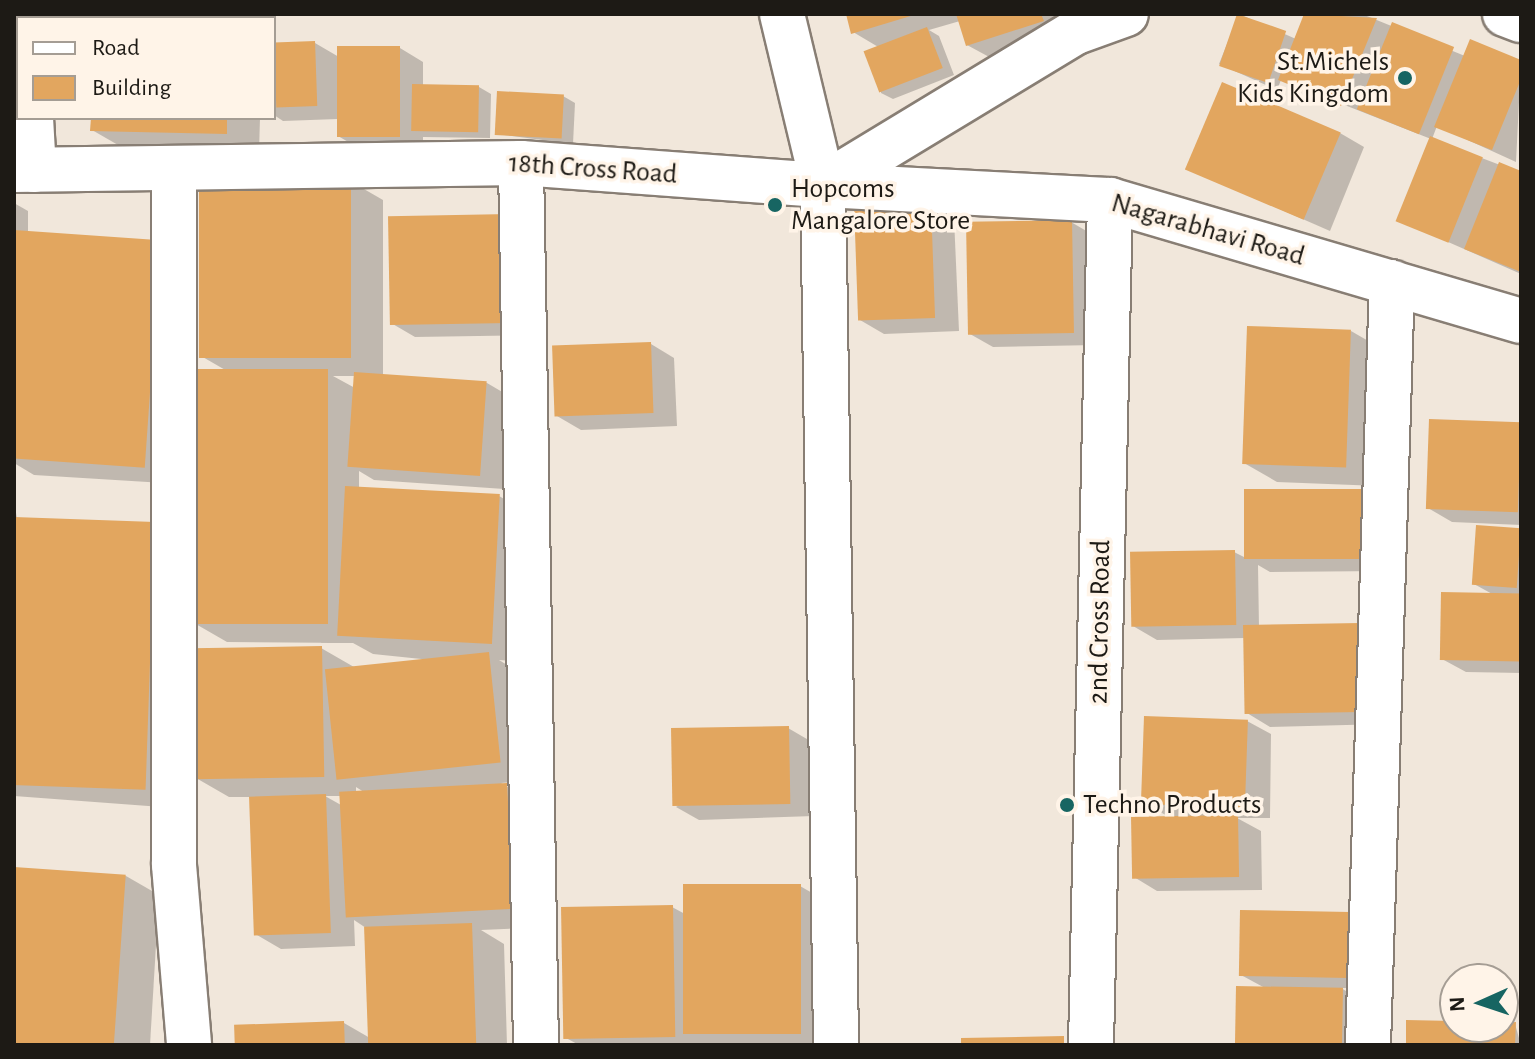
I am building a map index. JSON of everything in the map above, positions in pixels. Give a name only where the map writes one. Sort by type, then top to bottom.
[{"type":"street","points":[[782,14],[823,185],[836,1045]]},
{"type":"street","points":[[823,185],[1076,23],[1126,14]]},
{"type":"street","points":[[1505,14],[1521,20]]},
{"type":"street","points":[[24,170],[31,120]]},
{"type":"street","points":[[521,163],[536,1045]]},
{"type":"street","name":"18th Cross Road","points":[[24,170],[174,171],[521,163],[823,185]]},
{"type":"street","points":[[174,171],[174,865],[189,1045]]},
{"type":"street","name":"Nagarabhavi Road","points":[[823,185],[1110,200],[1521,321]]},
{"type":"street","name":"2nd Cross Road","points":[[1091,1045],[1110,200]]},
{"type":"street","points":[[1368,1045],[1392,282]]},
{"type":"building","points":[[93,14],[230,14],[162,16]]},
{"type":"building","points":[[846,14],[914,14],[914,15],[851,34]]},
{"type":"building","points":[[956,14],[1041,14],[1044,21],[966,46]]},
{"type":"building","points":[[1237,14],[1286,31],[1268,83],[1219,66]]},
{"type":"building","points":[[1304,14],[1377,18],[1341,106],[1278,80]]},
{"type":"building","name":"St.Michels Kids Kingdom","points":[[1392,22],[1454,47],[1419,134],[1357,109]]},
{"type":"building","points":[[927,27],[943,68],[879,92],[864,51]]},
{"type":"building","points":[[1470,39],[1521,60],[1521,79],[1492,150],[1434,127]]},
{"type":"building","points":[[315,41],[317,106],[276,107],[276,42]]},
{"type":"building","points":[[337,46],[400,46],[400,137],[337,137]]},
{"type":"building","points":[[1222,82],[1341,132],[1304,220],[1185,169]]},
{"type":"building","points":[[412,84],[479,85],[478,132],[411,131]]},
{"type":"building","points":[[497,91],[564,95],[562,138],[495,135]]},
{"type":"building","points":[[91,120],[227,120],[227,134],[90,131]]},
{"type":"building","points":[[1430,136],[1483,157],[1448,243],[1396,221]]},
{"type":"building","points":[[1499,162],[1521,171],[1521,272],[1464,249]]},
{"type":"building","points":[[199,178],[351,178],[351,358],[199,358]]},
{"type":"building","points":[[931,202],[935,318],[858,321],[854,205]]},
{"type":"building","points":[[510,214],[512,323],[390,325],[388,216]]},
{"type":"building","points":[[1072,220],[1074,333],[968,335],[966,222]]},
{"type":"building","points":[[14,230],[161,240],[145,468],[14,459]]},
{"type":"building","points":[[1247,326],[1351,330],[1346,468],[1242,464]]},
{"type":"building","points":[[651,342],[653,413],[555,416],[552,345]]},
{"type":"building","points":[[195,369],[328,369],[328,624],[195,624]]},
{"type":"building","points":[[354,372],[487,381],[480,476],[347,467]]},
{"type":"building","points":[[1429,419],[1521,422],[1518,512],[1426,509]]},
{"type":"building","points":[[345,486],[500,494],[492,644],[337,636]]},
{"type":"building","points":[[1244,489],[1361,489],[1361,559],[1244,559]]},
{"type":"building","points":[[14,517],[155,522],[146,790],[14,785]]},
{"type":"building","points":[[1476,525],[1521,528],[1517,588],[1472,585]]},
{"type":"building","points":[[1235,550],[1236,625],[1131,627],[1130,552]]},
{"type":"building","points":[[1441,592],[1521,593],[1520,661],[1440,660]]},
{"type":"building","points":[[1360,623],[1362,712],[1245,714],[1243,625]]},
{"type":"building","points":[[322,646],[324,777],[194,779],[192,648]]},
{"type":"building","points":[[489,652],[501,762],[337,780],[325,669]]},
{"type":"building","points":[[1144,716],[1248,720],[1245,808],[1141,804]]},
{"type":"building","points":[[789,726],[790,804],[672,806],[671,728]]},
{"type":"building","points":[[507,783],[514,909],[346,918],[339,792]]},
{"type":"building","points":[[326,794],[331,933],[254,936],[249,797]]},
{"type":"building","points":[[1238,815],[1239,877],[1132,879],[1131,817]]},
{"type":"building","points":[[14,867],[126,875],[114,1045],[14,1045]]},
{"type":"building","points":[[683,884],[801,884],[801,1034],[683,1034]]},
{"type":"building","points":[[673,905],[675,1037],[563,1039],[561,907]]},
{"type":"building","points":[[1240,910],[1350,912],[1349,978],[1239,976]]},
{"type":"building","points":[[472,923],[476,1045],[368,1045],[364,927]]},
{"type":"building","points":[[1236,986],[1343,988],[1342,1045],[1235,1045]]},
{"type":"building","points":[[1406,1020],[1439,1021],[1439,1043],[1515,1043],[1515,1045],[1406,1045]]},
{"type":"building","points":[[344,1021],[345,1045],[235,1045],[234,1025]]},
{"type":"building","points":[[1064,1036],[1064,1045],[961,1045],[961,1038]]},
{"type":"place","name":"St.Michels Kids Kingdom","points":[[1405,78]]},
{"type":"place","name":"Hopcoms Mangalore Store","points":[[775,205]]},
{"type":"place","name":"Techno Products","points":[[1067,805]]}]
